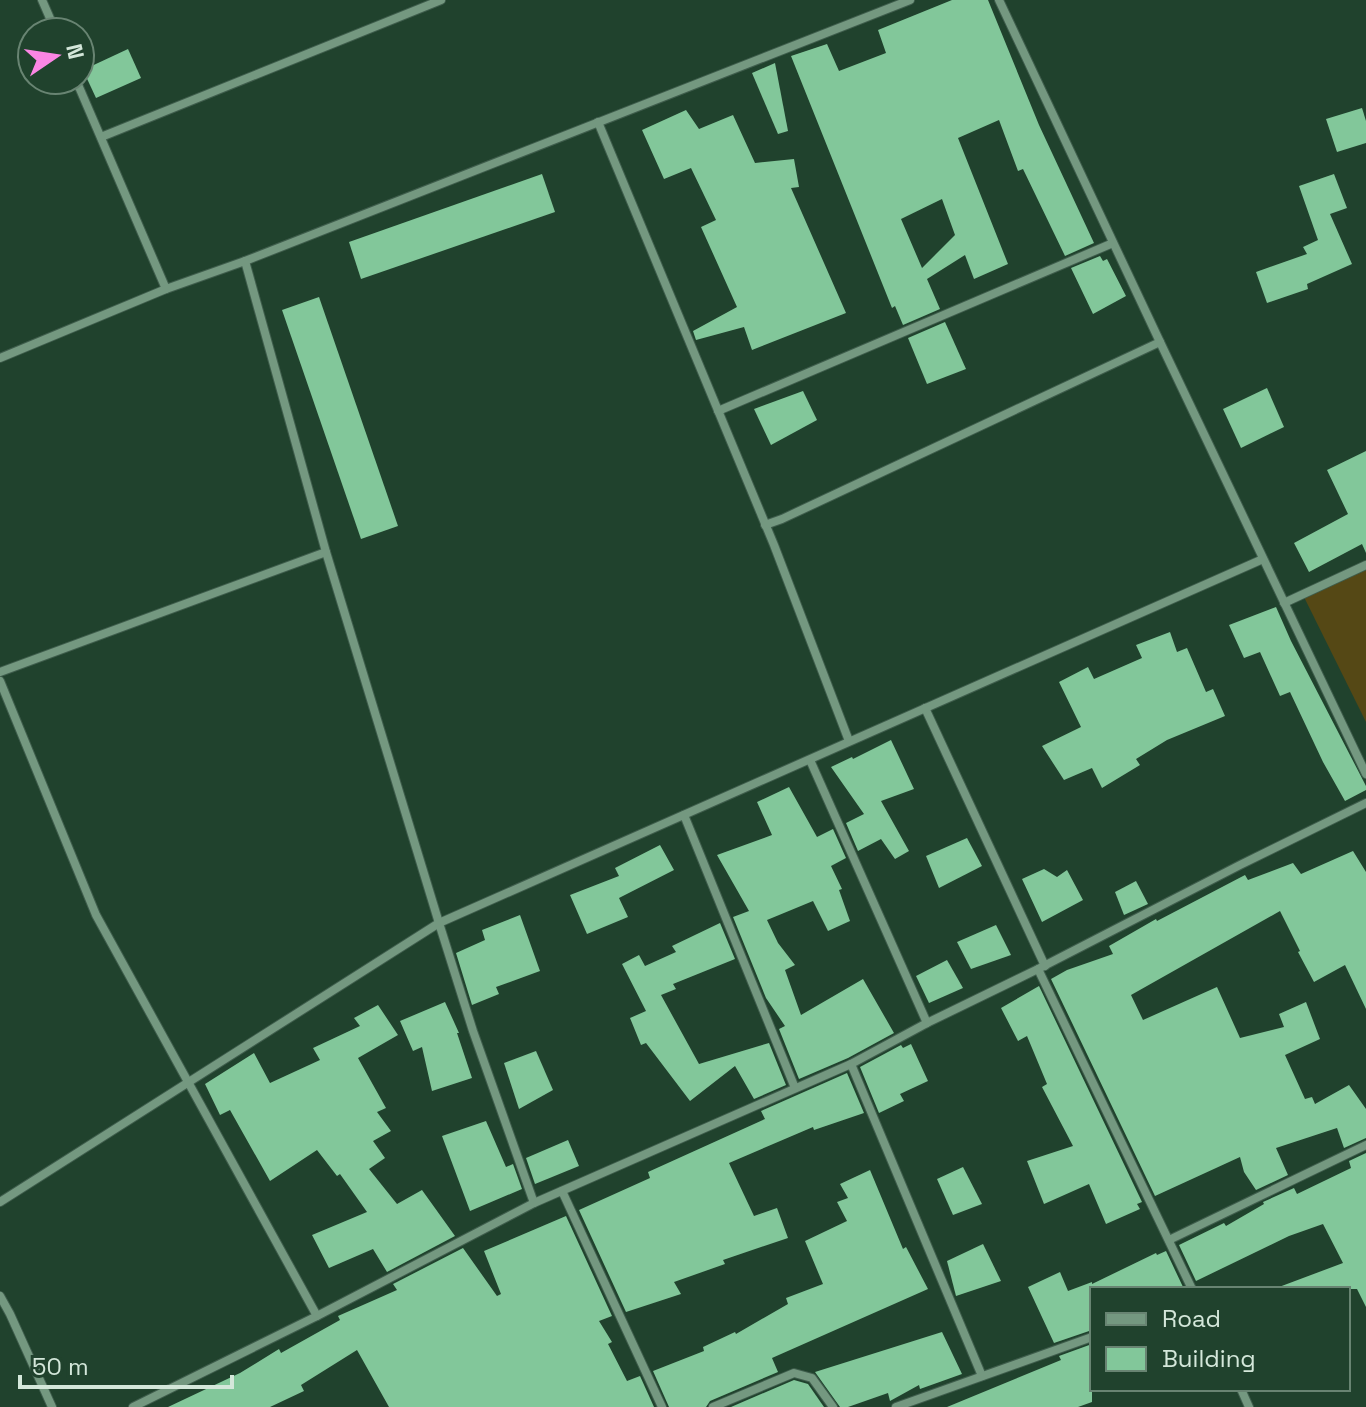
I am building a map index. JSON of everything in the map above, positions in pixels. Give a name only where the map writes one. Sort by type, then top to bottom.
[{"type":"street","points":[[101,137],[441,0]]},
{"type":"street","points":[[0,358],[166,289],[245,261],[910,0]]},
{"type":"street","points":[[999,0],[1366,774]]},
{"type":"street","points":[[83,96],[166,289]]},
{"type":"street","points":[[598,122],[765,525],[849,741]]},
{"type":"street","points":[[718,411],[1113,243]]},
{"type":"street","points":[[245,261],[326,552],[439,923],[473,1031],[534,1203]]},
{"type":"street","points":[[765,525],[1160,342]]},
{"type":"street","points":[[0,672],[326,552]]},
{"type":"street","points":[[0,1202],[439,923],[1263,559]]},
{"type":"street","points":[[1284,603],[1366,565]]},
{"type":"street","points":[[0,681],[96,915],[317,1316]]},
{"type":"street","points":[[925,708],[1191,1287]]},
{"type":"street","points":[[810,760],[927,1023]]},
{"type":"street","points":[[136,1406],[534,1203],[851,1064],[1366,803]]},
{"type":"street","points":[[684,815],[795,1088]]},
{"type":"street","points":[[851,1064],[982,1376]]},
{"type":"street","points":[[1169,1240],[1366,1145]]},
{"type":"street","points":[[562,1191],[662,1407]]},
{"type":"street","points":[[0,1296],[52,1407]]},
{"type":"street","points":[[896,1407],[1090,1338]]},
{"type":"street","points":[[713,1407],[794,1373],[812,1378],[833,1407]]},
{"type":"shaded area","points":[[1366,565],[1366,722],[1303,595]]},
{"type":"building","points":[[952,0],[988,0],[1039,125],[1094,243],[1065,256],[1023,169],[1018,171],[999,120],[958,138],[1008,264],[974,279],[965,255],[927,279],[940,309],[903,325],[895,306],[892,308],[791,56],[827,44],[839,71],[886,53],[878,30]],"holes":[[[942,199],[955,235],[922,268],[901,219]]]},
{"type":"building","points":[[128,49],[141,78],[96,98],[96,64]]},
{"type":"building","points":[[775,63],[788,131],[778,134],[752,73]]},
{"type":"building","points":[[1362,108],[1366,121],[1366,143],[1337,152],[1326,119]]},
{"type":"building","points":[[686,110],[699,129],[733,115],[755,163],[794,159],[799,187],[791,188],[846,313],[752,350],[744,327],[696,340],[693,331],[737,307],[701,227],[716,220],[691,168],[664,179],[642,130]]},
{"type":"building","points":[[542,174],[555,212],[361,279],[349,242]]},
{"type":"building","points":[[1334,174],[1347,208],[1330,214],[1352,264],[1307,284],[1308,289],[1267,303],[1256,272],[1307,254],[1303,247],[1318,240],[1299,186]]},
{"type":"building","points":[[1100,256],[1103,261],[1107,259],[1126,296],[1093,314],[1071,268]]},
{"type":"building","points":[[319,297],[398,526],[361,539],[282,310]]},
{"type":"building","points":[[945,322],[966,369],[927,384],[908,338]]},
{"type":"building","points":[[1267,388],[1284,427],[1241,448],[1223,409]]},
{"type":"building","points":[[803,391],[817,420],[771,445],[754,409]]},
{"type":"building","points":[[1366,451],[1366,553],[1362,544],[1309,572],[1294,543],[1348,514],[1327,470]]},
{"type":"building","points":[[1276,607],[1366,786],[1366,790],[1345,801],[1290,692],[1280,696],[1260,652],[1244,658],[1229,625]]},
{"type":"building","points":[[1170,632],[1177,652],[1187,648],[1206,692],[1213,689],[1225,716],[1167,740],[1136,759],[1140,765],[1102,788],[1092,768],[1064,780],[1042,746],[1081,727],[1059,682],[1088,667],[1094,679],[1142,658],[1136,645]]},
{"type":"building","points":[[891,740],[914,789],[881,801],[909,851],[895,859],[881,839],[858,851],[846,823],[864,814],[831,767]]},
{"type":"building","points":[[789,787],[817,837],[833,829],[846,858],[831,866],[842,889],[839,890],[850,921],[828,931],[813,901],[767,920],[778,943],[795,965],[785,970],[801,1015],[863,979],[894,1033],[848,1058],[799,1079],[779,1029],[785,1026],[766,998],[733,917],[749,911],[717,855],[772,835],[757,802]]},
{"type":"building","points":[[967,838],[982,866],[939,888],[926,856]]},
{"type":"building","points":[[660,845],[674,870],[619,898],[628,917],[587,934],[570,895],[619,876],[615,868]]},
{"type":"building","points":[[1353,851],[1366,872],[1366,1009],[1345,965],[1314,982],[1280,911],[1131,995],[1143,1020],[1217,987],[1240,1038],[1284,1027],[1279,1014],[1306,1002],[1320,1039],[1285,1055],[1305,1099],[1312,1097],[1315,1104],[1349,1085],[1366,1109],[1366,1138],[1344,1148],[1337,1128],[1276,1148],[1288,1175],[1256,1190],[1244,1172],[1240,1157],[1155,1196],[1051,979],[1113,954],[1109,946],[1245,875],[1248,880],[1293,863],[1301,874]]},
{"type":"building","points":[[1044,869],[1057,877],[1067,870],[1083,900],[1042,922],[1022,879]]},
{"type":"building","points":[[1136,881],[1148,904],[1124,915],[1115,892]]},
{"type":"building","points":[[520,915],[540,971],[496,987],[499,994],[472,1005],[456,953],[485,940],[482,930]]},
{"type":"building","points":[[720,923],[735,959],[673,984],[676,989],[661,995],[699,1064],[769,1043],[786,1085],[754,1099],[735,1066],[690,1101],[646,1043],[641,1045],[630,1018],[646,1011],[622,964],[639,955],[645,966],[676,952],[672,946]]},
{"type":"building","points":[[996,925],[1011,955],[971,969],[957,942]]},
{"type":"building","points":[[947,960],[963,988],[929,1003],[916,976]]},
{"type":"building","points":[[1039,986],[1142,1202],[1137,1204],[1140,1209],[1106,1224],[1089,1184],[1044,1204],[1027,1161],[1073,1146],[1042,1087],[1047,1084],[1027,1036],[1018,1041],[1001,1008]]},
{"type":"building","points":[[445,1002],[459,1033],[472,1078],[432,1091],[422,1047],[413,1051],[400,1021]]},
{"type":"building","points":[[378,1005],[398,1035],[358,1058],[386,1108],[377,1112],[391,1131],[373,1141],[385,1158],[369,1169],[397,1204],[422,1190],[455,1236],[387,1272],[373,1249],[329,1268],[312,1235],[367,1212],[340,1174],[337,1176],[317,1150],[270,1181],[230,1110],[220,1115],[205,1084],[254,1053],[270,1083],[320,1060],[313,1048],[360,1026],[354,1018]]},
{"type":"building","points":[[911,1044],[928,1081],[900,1094],[904,1101],[879,1113],[860,1067],[901,1045],[903,1048]]},
{"type":"building","points":[[536,1051],[553,1090],[519,1109],[504,1063]]},
{"type":"building","points":[[847,1073],[864,1113],[814,1130],[813,1127],[729,1163],[754,1216],[777,1208],[788,1238],[723,1260],[725,1264],[674,1282],[681,1294],[626,1312],[579,1210],[650,1178],[648,1172],[765,1119],[761,1111]]},
{"type":"building","points":[[486,1121],[506,1167],[513,1164],[522,1189],[470,1211],[442,1136]]},
{"type":"building","points":[[568,1140],[579,1166],[535,1184],[526,1158]]},
{"type":"building","points":[[1366,1153],[1366,1307],[1357,1289],[1350,1287],[1279,1287],[1343,1263],[1323,1224],[1289,1236],[1196,1281],[1179,1245],[1224,1223],[1226,1226],[1263,1202],[1294,1188],[1297,1194],[1351,1168],[1349,1161]]},
{"type":"building","points":[[963,1167],[982,1204],[953,1215],[937,1179]]},
{"type":"building","points":[[870,1170],[903,1249],[906,1247],[928,1289],[772,1358],[778,1372],[710,1401],[706,1407],[669,1407],[653,1371],[704,1351],[703,1347],[736,1334],[788,1304],[786,1298],[823,1284],[805,1241],[847,1221],[837,1202],[848,1198],[840,1184]]},
{"type":"building","points":[[566,1216],[612,1316],[599,1321],[612,1342],[608,1344],[627,1381],[640,1376],[654,1407],[389,1407],[357,1350],[301,1385],[304,1391],[270,1407],[168,1407],[240,1373],[279,1349],[281,1353],[340,1320],[338,1316],[397,1290],[393,1284],[463,1248],[497,1296],[501,1294],[484,1251]]},
{"type":"building","points":[[983,1244],[1001,1281],[956,1296],[947,1261]]},
{"type":"building","points":[[1166,1251],[1183,1287],[1090,1287],[1090,1331],[1054,1343],[1028,1287],[1060,1272],[1068,1291],[1092,1284]]},
{"type":"building","points":[[942,1332],[962,1374],[920,1389],[919,1385],[890,1401],[888,1393],[840,1407],[815,1372]]},
{"type":"building","points":[[1090,1345],[1092,1402],[1078,1407],[947,1407],[1061,1360],[1059,1356]]},
{"type":"building","points":[[794,1380],[808,1384],[824,1407],[731,1407]]}]
